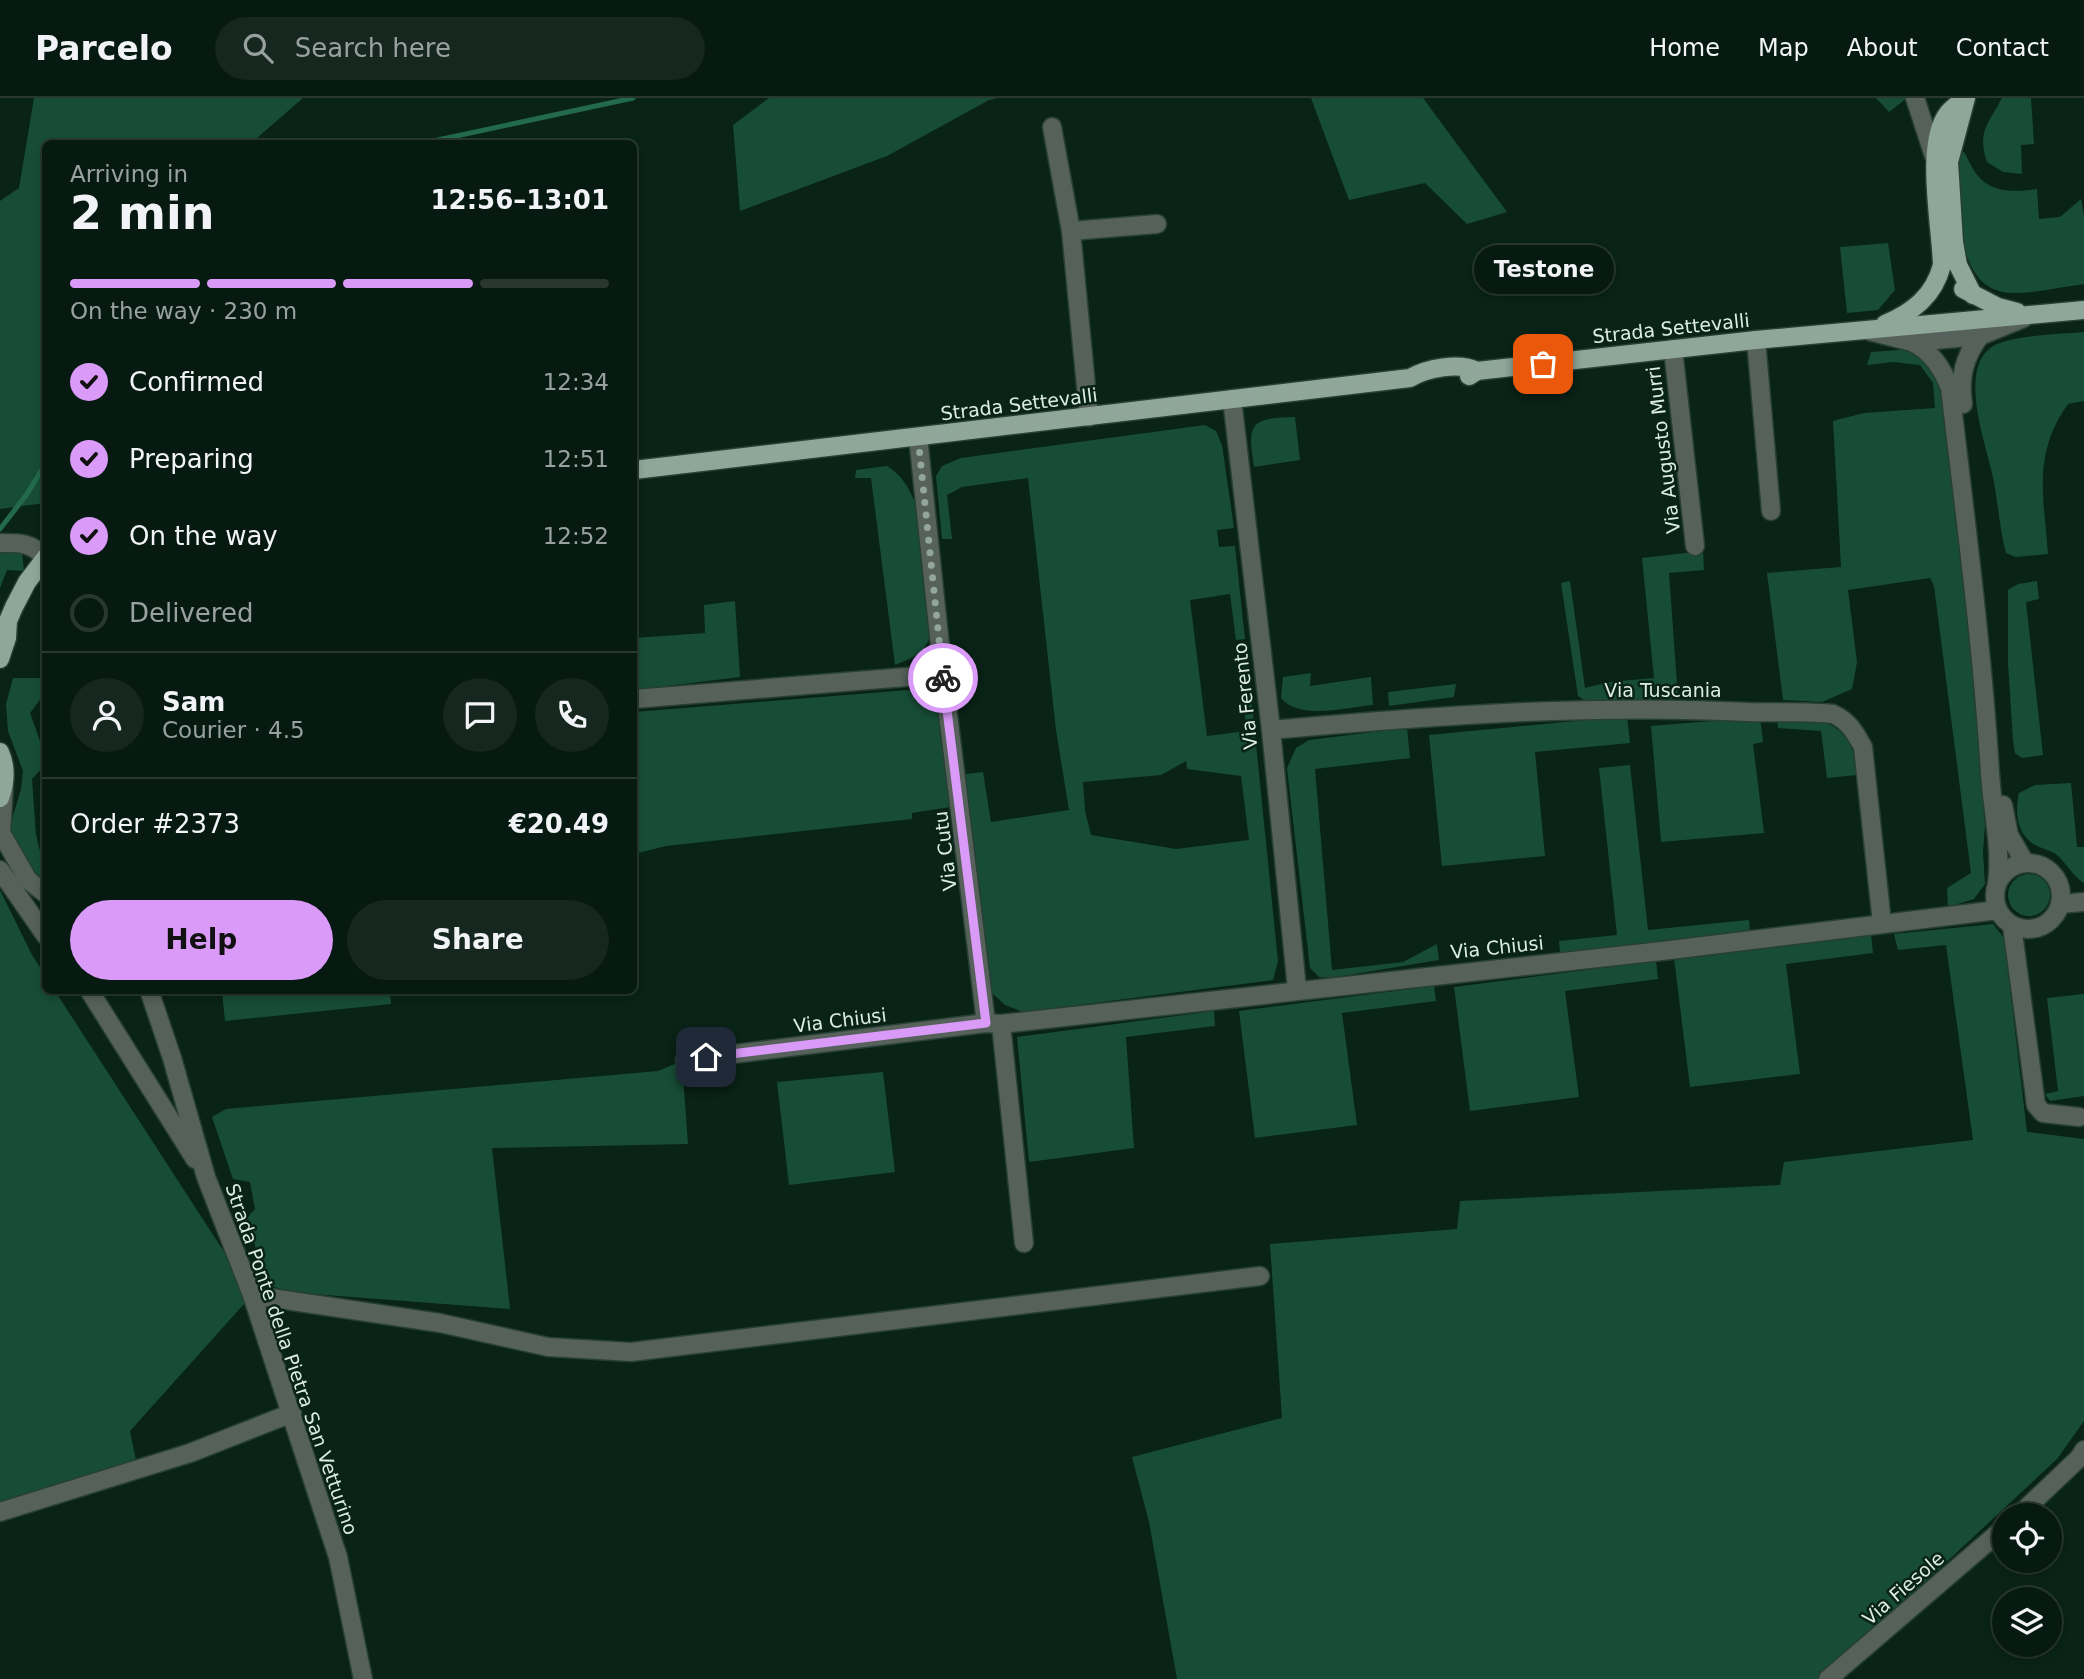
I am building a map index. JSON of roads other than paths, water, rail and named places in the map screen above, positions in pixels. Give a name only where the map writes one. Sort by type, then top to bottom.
[{"type":"main road","points":[[1869,331],[1905,316],[1917,307],[1939,278],[1942,265],[1934,156],[1938,136],[1948,113],[1966,98]]},
{"type":"main road","points":[[1966,98],[1949,162],[1958,265],[1973,295]]},
{"type":"main road","points":[[1942,265],[1950,278],[1973,295],[1998,307],[2031,315]]},
{"type":"main road","name":"Strada Settevalli","points":[[637,470],[1410,378],[1421,382],[1468,376],[1477,371],[1673,349],[2084,310]]},
{"type":"main road","points":[[0,659],[7,638],[8,621],[14,607],[42,561]]},
{"type":"main road","points":[[7,638],[17,626],[42,579]]},
{"type":"main road","points":[[1,749],[6,771],[2,792]]},
{"type":"street","points":[[1915,98],[1934,156]]},
{"type":"street","points":[[1052,127],[1071,231],[1089,417]]},
{"type":"street","points":[[1071,231],[1157,223]]},
{"type":"street","name":"Strada Settevalli","points":[[1869,331],[1912,342],[1980,336],[2031,315]]},
{"type":"street","points":[[1980,336],[1970,349],[1962,372],[1961,389],[1991,642],[2004,812],[2009,835],[2025,863]]},
{"type":"street","points":[[1756,340],[1771,511]]},
{"type":"street","points":[[1912,342],[1928,349],[1944,373],[1950,388],[1984,694],[1992,811],[2000,862],[1995,902],[1998,911],[2012,926],[2036,1105],[2043,1113],[2079,1117]]},
{"type":"street","name":"Via Augusto Murri","points":[[1673,349],[1695,546]]},
{"type":"street","name":"Via Ferento","points":[[1232,398],[1271,730],[1297,989]]},
{"type":"street","name":"Via Cutu","points":[[918,437],[943,674],[993,1023]]},
{"type":"street","points":[[0,543],[23,542],[42,554]]},
{"type":"street","points":[[637,699],[943,674]]},
{"type":"street","name":"Via Tuscania","points":[[1271,730],[1418,717],[1564,711],[1697,709],[1833,714],[1844,719],[1863,747],[1882,923]]},
{"type":"street","points":[[2,792],[1,832],[42,903]]},
{"type":"street","points":[[1997,884],[2008,869],[2025,863],[2036,863],[2053,875],[2061,894],[2060,905],[2050,921],[2041,927],[2031,929],[2012,926]]},
{"type":"street","points":[[0,870],[42,930]]},
{"type":"street","points":[[28,880],[42,891]]},
{"type":"street","points":[[2060,905],[2084,902]]},
{"type":"street","name":"Via Chiusi","points":[[685,1060],[1998,911]]},
{"type":"street","name":"Strada Ponte della Pietra San Vetturino","points":[[92,994],[206,1177]]},
{"type":"street","name":"Strada Ponte della Pietra San Vetturino","points":[[150,994],[206,1177],[292,1413],[338,1557],[363,1679]]},
{"type":"street","points":[[993,1023],[1024,1243]]},
{"type":"street","points":[[251,1295],[440,1324],[548,1347],[631,1352],[1260,1276]]},
{"type":"street","points":[[0,1512],[190,1453],[292,1413]]},
{"type":"street","points":[[2032,1503],[2082,1457]]},
{"type":"street","name":"Via Fiesole","points":[[1828,1679],[1992,1538]]},
{"type":"waterway","points":[[438,140],[633,98]]},
{"type":"waterway","points":[[0,529],[42,470]]},
{"type":"place","name":"Testone","points":[[1543,364]]}]
